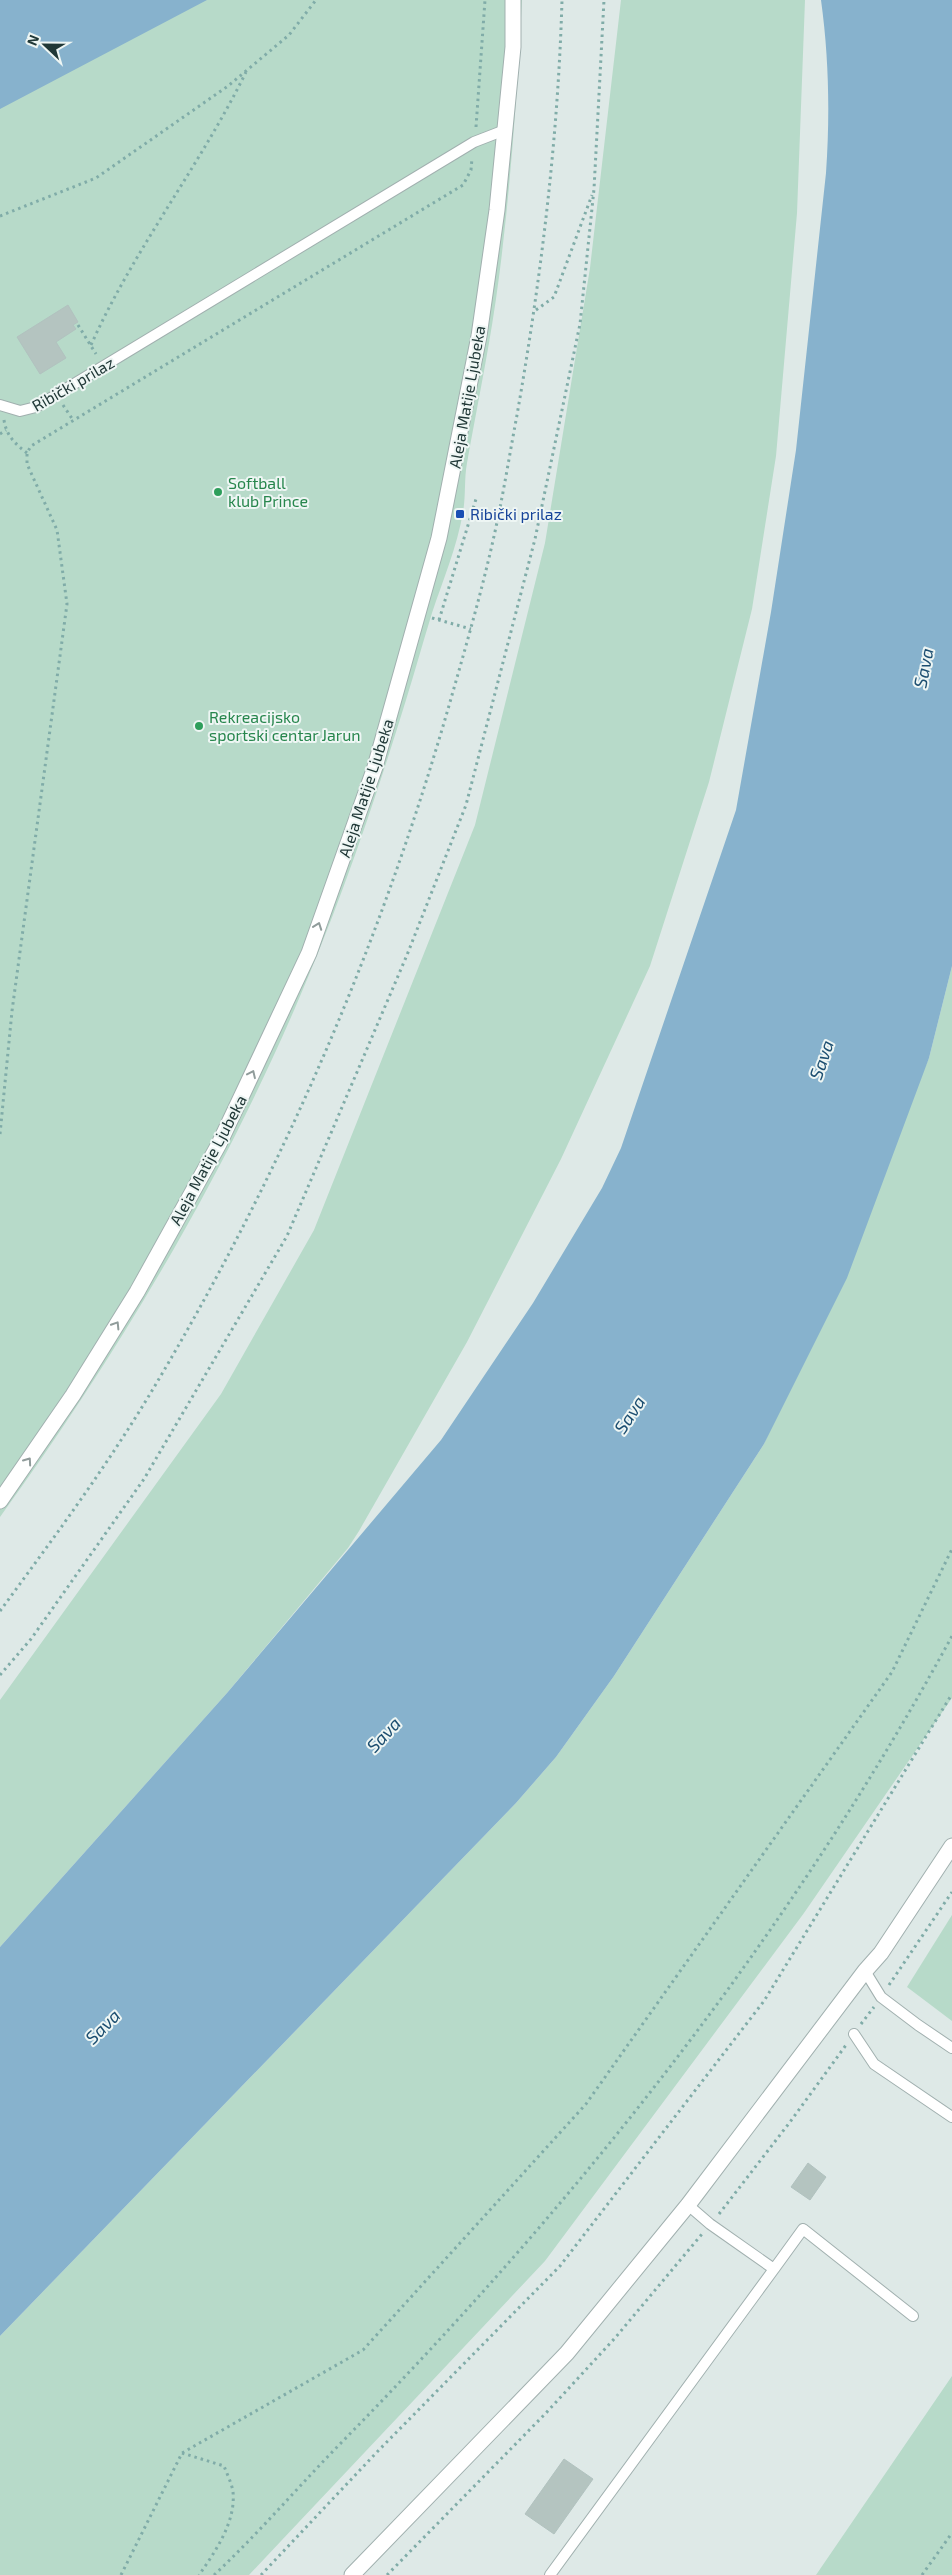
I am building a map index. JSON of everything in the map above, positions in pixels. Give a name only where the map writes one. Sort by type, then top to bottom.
[{"type":"street","name":"Aleja Matije Ljubeka","points":[[0,1501],[73,1396],[137,1292],[219,1144],[309,953],[375,767],[440,538],[479,336],[497,210],[513,47],[513,0]]},
{"type":"street","points":[[359,2573],[567,2354],[688,2205],[865,1971],[881,1953],[952,1846]]},
{"type":"lane","name":"Ribički prilaz","points":[[2,406],[20,412],[50,399],[474,142],[504,130]]},
{"type":"lane","points":[[865,1971],[881,1997],[952,2048]]},
{"type":"lane","points":[[854,2034],[874,2064],[952,2117]]},
{"type":"lane","points":[[688,2205],[710,2224],[774,2269]]},
{"type":"lane","points":[[550,2575],[804,2229],[913,2316]]},
{"type":"path","points":[[0,216],[96,178],[248,70],[290,35],[316,0]]},
{"type":"path","points":[[0,1134],[12,1011],[66,604],[57,530],[27,464],[27,453],[31,446],[73,420],[463,185],[471,170],[482,67],[485,0]]},
{"type":"path","points":[[0,1675],[31,1639],[144,1479],[287,1236],[407,955],[466,805],[535,539],[580,324],[594,189],[604,0]]},
{"type":"path","points":[[90,345],[120,286],[206,147],[248,70]]},
{"type":"path","points":[[536,310],[554,297],[594,189]]},
{"type":"path","points":[[78,324],[99,358]]},
{"type":"path","points":[[61,402],[73,420]]},
{"type":"path","points":[[2,406],[6,430],[15,444],[27,453]]},
{"type":"path","points":[[0,434],[6,430]]},
{"type":"path","points":[[439,620],[476,499]]},
{"type":"path","points":[[430,618],[471,628]]},
{"type":"path","points":[[121,2575],[182,2453],[363,2350],[586,2104],[892,1672],[952,1549]]},
{"type":"path","points":[[214,2575],[390,2394],[540,2227],[613,2140],[708,2017],[829,1843],[926,1684],[952,1636]]},
{"type":"path","points":[[261,2575],[377,2452],[560,2266],[764,2001],[952,1694]]},
{"type":"path","points":[[887,1988],[952,1892]]},
{"type":"path","points":[[718,2215],[790,2122],[872,2009]]},
{"type":"path","points":[[387,2575],[546,2413],[615,2338],[700,2238]]},
{"type":"path","points":[[182,2453],[224,2466],[233,2491],[231,2518],[211,2558],[199,2575]]},
{"type":"path","points":[[922,2575],[952,2533]]},
{"type":"green space","name":"Rekreacijsko sportski centar Jarun","points":[[0,0],[522,0],[507,208],[492,324],[466,469],[463,512],[453,551],[368,817],[341,894],[295,1008],[265,1075],[198,1206],[123,1334],[84,1396],[0,1517]]},
{"type":"green space","points":[[621,0],[805,0],[797,213],[776,456],[752,609],[709,782],[650,966],[561,1159],[467,1342],[359,1531],[348,1548],[227,1693],[0,1947],[0,1700],[221,1394],[314,1230],[475,825],[545,543],[590,268]]},
{"type":"green space","points":[[952,966],[952,1698],[804,1913],[545,2261],[249,2575],[0,2575],[0,2336],[516,1803],[556,1757],[614,1676],[764,1444],[929,1058]]},
{"type":"green space","points":[[952,1915],[952,2021],[907,1987]]},
{"type":"green space","points":[[952,2376],[952,2575],[816,2575]]},
{"type":"water","points":[[0,0],[207,0],[0,109]]},
{"type":"water","name":"Sava","points":[[821,0],[952,0],[952,966],[929,1058],[847,1278],[764,1444],[614,1676],[556,1757],[516,1803],[0,2336],[0,1947],[227,1693],[441,1440],[533,1303],[602,1188],[621,1148],[736,810],[771,612],[796,450],[826,173],[828,86]]},
{"type":"building","points":[[68,305],[78,322],[73,325],[76,329],[56,342],[66,358],[40,374],[17,337]]},
{"type":"building","points":[[808,2163],[826,2177],[810,2200],[791,2187]]},
{"type":"building","points":[[564,2459],[593,2479],[554,2534],[525,2514]]},
{"type":"place","name":"Softball klub Prince","points":[[218,492]]},
{"type":"place","name":"Ribički prilaz","points":[[460,514]]},
{"type":"place","name":"Rekreacijsko sportski centar Jarun","points":[[199,726]]}]
